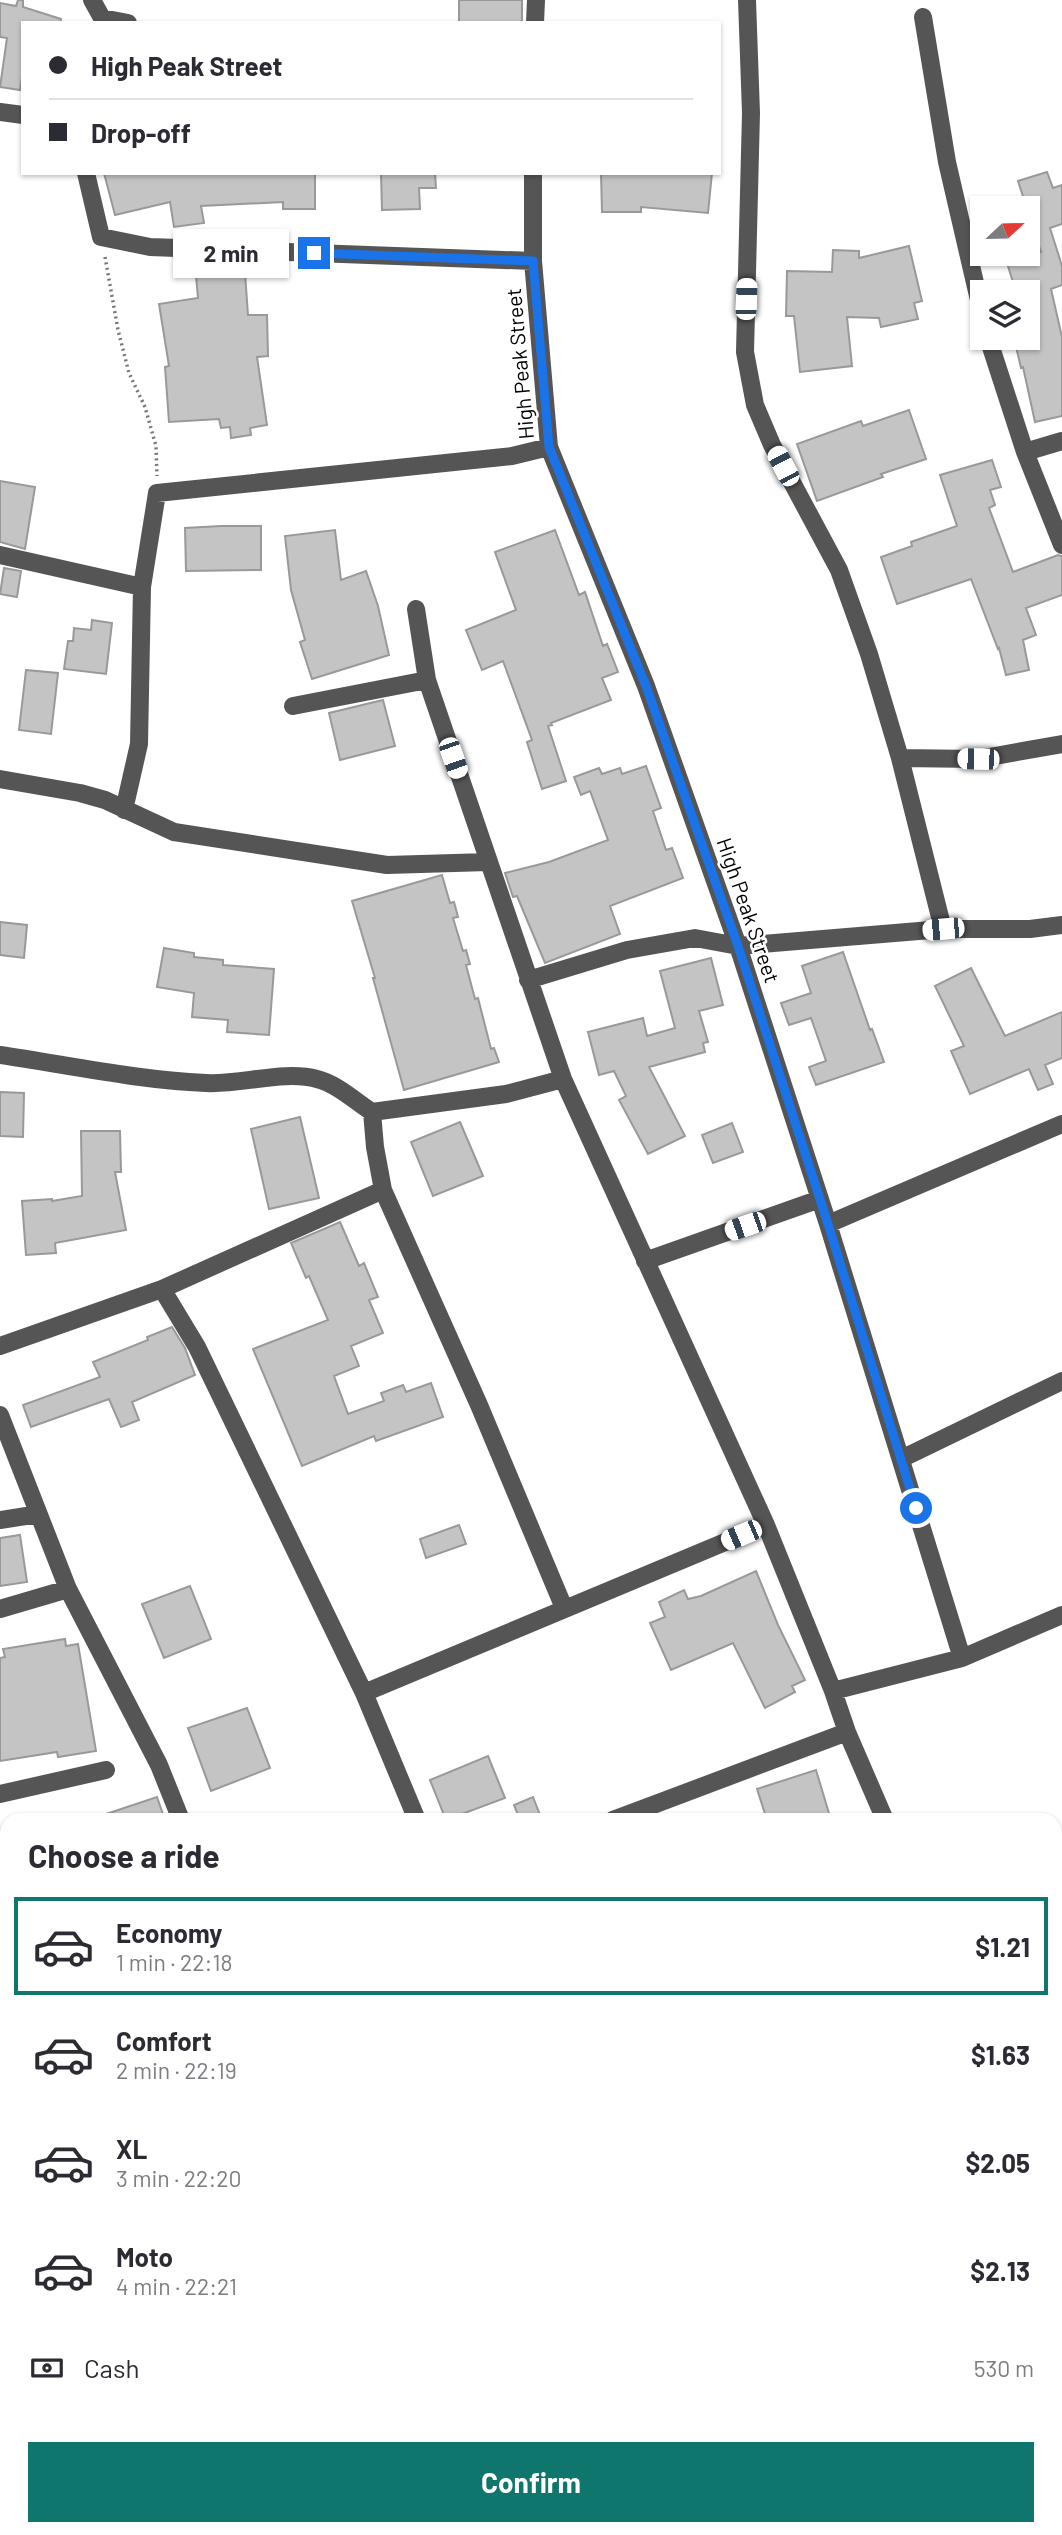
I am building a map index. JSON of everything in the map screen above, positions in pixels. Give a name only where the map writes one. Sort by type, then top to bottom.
[{"type":"street","points":[[92,0],[99,20]]},
{"type":"street","points":[[536,21],[537,0]]},
{"type":"street","points":[[747,0],[751,113],[745,352],[755,405],[772,445],[839,570],[869,654],[900,758],[943,929]]},
{"type":"street","points":[[923,17],[947,162],[974,280]]},
{"type":"street","points":[[0,112],[21,115]]},
{"type":"street","points":[[86,175],[101,237],[150,247],[533,261]]},
{"type":"street","name":"High Peak Street","points":[[533,175],[533,261],[549,447],[646,686],[738,946],[828,1224],[962,1658]]},
{"type":"street","points":[[992,350],[1025,452],[1062,545]]},
{"type":"street","points":[[1025,452],[1062,441]]},
{"type":"street","points":[[124,810],[139,744],[142,587],[157,493],[512,456],[549,447]]},
{"type":"street","points":[[0,555],[142,587]]},
{"type":"street","points":[[416,609],[427,680],[563,1079],[766,1525],[847,1732],[882,1813]]},
{"type":"street","points":[[293,706],[427,680]]},
{"type":"street","points":[[900,758],[978,759],[1062,744]]},
{"type":"street","points":[[0,779],[105,800],[174,832],[387,865],[488,862]]},
{"type":"street","points":[[528,980],[627,950],[695,938],[738,946],[943,929],[1030,929],[1062,925]]},
{"type":"street","points":[[0,1055],[207,1084],[297,1076],[318,1079],[372,1112],[506,1094],[563,1079]]},
{"type":"street","points":[[372,1112],[383,1190],[479,1405],[564,1608]]},
{"type":"street","points":[[828,1224],[1062,1124]]},
{"type":"street","points":[[0,1346],[162,1289],[383,1190]]},
{"type":"street","points":[[645,1261],[820,1199]]},
{"type":"street","points":[[162,1289],[197,1347],[364,1693],[414,1813]]},
{"type":"street","points":[[901,1459],[1062,1381]]},
{"type":"street","points":[[0,1415],[68,1589],[159,1765],[178,1813]]},
{"type":"street","points":[[0,1520],[39,1514]]},
{"type":"street","points":[[364,1693],[766,1525]]},
{"type":"street","points":[[0,1609],[68,1589]]},
{"type":"street","points":[[833,1691],[962,1658],[1062,1615]]},
{"type":"street","points":[[632,1813],[847,1732]]},
{"type":"street","points":[[0,1794],[106,1770]]},
{"type":"path","points":[[101,237],[129,373],[145,407],[156,446],[157,493]]},
{"type":"building","points":[[18,0],[23,0],[23,7],[61,19],[21,21],[20,90],[0,87],[7,38],[0,37],[0,3],[16,6]]},
{"type":"building","points":[[459,0],[522,0],[522,21],[459,21]]},
{"type":"building","points":[[1047,172],[1053,188],[1062,185],[1062,224],[1050,228],[1062,266],[1062,285],[1051,289],[1062,337],[1062,416],[1035,422],[1017,350],[1040,350],[1040,280],[1012,280],[1008,266],[1040,266],[1040,196],[1023,196],[1018,181]]},
{"type":"building","points":[[105,175],[315,175],[315,209],[283,209],[283,202],[201,206],[204,223],[174,227],[170,202],[115,215]]},
{"type":"building","points":[[381,175],[435,175],[436,188],[419,188],[420,209],[382,210]]},
{"type":"building","points":[[601,175],[712,175],[708,213],[641,207],[641,212],[602,212]]},
{"type":"building","points":[[909,246],[922,301],[914,303],[918,319],[881,327],[879,318],[847,317],[852,366],[800,372],[794,316],[786,316],[787,271],[832,272],[833,250],[859,251],[859,258]]},
{"type":"building","points":[[245,273],[248,315],[267,315],[268,356],[257,357],[267,425],[250,428],[251,435],[231,438],[230,427],[221,428],[219,419],[169,422],[165,367],[169,366],[159,304],[198,298],[196,276]]},
{"type":"building","points":[[909,410],[926,459],[881,474],[883,477],[817,501],[797,444],[861,421],[863,426]]},
{"type":"building","points":[[992,460],[1001,487],[990,490],[995,505],[989,508],[1013,572],[1058,555],[1062,556],[1062,595],[1026,608],[1036,635],[1023,640],[1029,670],[1006,675],[999,648],[971,579],[897,604],[881,557],[912,546],[911,542],[957,526],[940,475]]},
{"type":"building","points":[[0,481],[35,487],[25,549],[0,542]]},
{"type":"building","points":[[261,526],[261,570],[186,571],[185,528]]},
{"type":"building","points":[[335,530],[341,580],[366,571],[378,606],[389,655],[312,679],[300,642],[305,640],[291,590],[285,536]]},
{"type":"building","points":[[555,530],[579,595],[585,592],[603,646],[607,644],[618,672],[602,678],[611,700],[548,726],[566,781],[542,789],[527,742],[532,740],[503,661],[482,670],[466,630],[516,610],[495,552]]},
{"type":"building","points":[[4,568],[21,571],[17,597],[0,594]]},
{"type":"building","points":[[92,620],[112,623],[106,674],[64,669],[68,641],[73,641],[74,628],[91,630]]},
{"type":"building","points":[[26,670],[58,673],[51,734],[19,730]]},
{"type":"building","points":[[383,700],[395,746],[340,760],[329,713]]},
{"type":"building","points":[[646,766],[661,808],[653,811],[666,850],[672,848],[683,878],[610,906],[620,934],[545,963],[517,896],[513,897],[505,873],[549,862],[608,840],[590,791],[581,795],[574,777],[599,768],[602,774],[620,768],[622,774]]},
{"type":"building","points":[[442,875],[450,903],[454,902],[458,917],[453,918],[470,964],[466,965],[475,999],[478,998],[491,1049],[494,1048],[499,1062],[404,1090],[352,901]]},
{"type":"building","points":[[0,922],[27,925],[24,958],[0,955]]},
{"type":"building","points":[[164,948],[194,953],[194,957],[223,960],[223,965],[274,969],[269,1035],[227,1032],[228,1020],[192,1017],[194,993],[157,987]]},
{"type":"building","points":[[843,952],[884,1062],[816,1085],[809,1067],[826,1061],[811,1018],[789,1025],[781,1003],[811,993],[802,966]]},
{"type":"building","points":[[711,958],[723,1005],[699,1011],[708,1042],[703,1043],[705,1052],[649,1067],[685,1136],[648,1154],[619,1100],[626,1096],[614,1071],[599,1075],[588,1032],[643,1018],[647,1036],[675,1028],[660,971]]},
{"type":"building","points":[[971,968],[1005,1036],[1062,1012],[1062,1058],[1045,1065],[1053,1084],[1038,1090],[1029,1069],[970,1094],[951,1051],[964,1046],[935,986]]},
{"type":"building","points":[[0,1092],[24,1093],[23,1137],[0,1136]]},
{"type":"building","points":[[300,1117],[319,1198],[269,1209],[251,1129]]},
{"type":"building","points":[[460,1122],[483,1176],[433,1196],[411,1142]]},
{"type":"building","points":[[732,1123],[743,1152],[713,1163],[702,1135]]},
{"type":"building","points":[[81,1131],[120,1131],[121,1172],[115,1172],[126,1230],[55,1243],[56,1253],[26,1255],[22,1201],[52,1201],[82,1196]]},
{"type":"building","points":[[340,1222],[359,1266],[364,1263],[378,1297],[369,1300],[383,1333],[351,1346],[359,1366],[334,1376],[348,1414],[384,1401],[381,1393],[403,1385],[406,1392],[431,1383],[443,1417],[376,1441],[374,1436],[302,1466],[253,1349],[328,1320],[291,1243]]},
{"type":"building","points":[[172,1327],[185,1348],[195,1375],[132,1402],[139,1420],[121,1427],[109,1399],[31,1427],[23,1405],[100,1377],[93,1362],[148,1340],[147,1337]]},
{"type":"building","points":[[459,1525],[466,1544],[426,1558],[420,1539]]},
{"type":"building","points":[[20,1535],[27,1582],[0,1586],[0,1538]]},
{"type":"building","points":[[756,1571],[805,1680],[792,1686],[795,1692],[765,1708],[733,1643],[671,1670],[650,1623],[665,1617],[659,1602],[684,1590],[688,1599],[701,1596]]},
{"type":"building","points":[[190,1586],[211,1639],[164,1658],[142,1604]]},
{"type":"building","points":[[65,1639],[66,1646],[78,1644],[96,1751],[58,1757],[57,1752],[0,1761],[0,1658],[5,1657],[3,1649]]},
{"type":"building","points":[[247,1708],[270,1768],[211,1791],[188,1728]]},
{"type":"building","points":[[488,1756],[505,1798],[465,1813],[443,1813],[430,1780]]},
{"type":"building","points":[[816,1770],[829,1813],[765,1813],[757,1789]]},
{"type":"building","points":[[157,1797],[163,1813],[109,1813]]},
{"type":"building","points":[[533,1797],[539,1813],[517,1813],[514,1805]]},
{"type":"route","points":[[314,253],[533,261],[549,447],[646,686],[738,946],[916,1508]]}]
